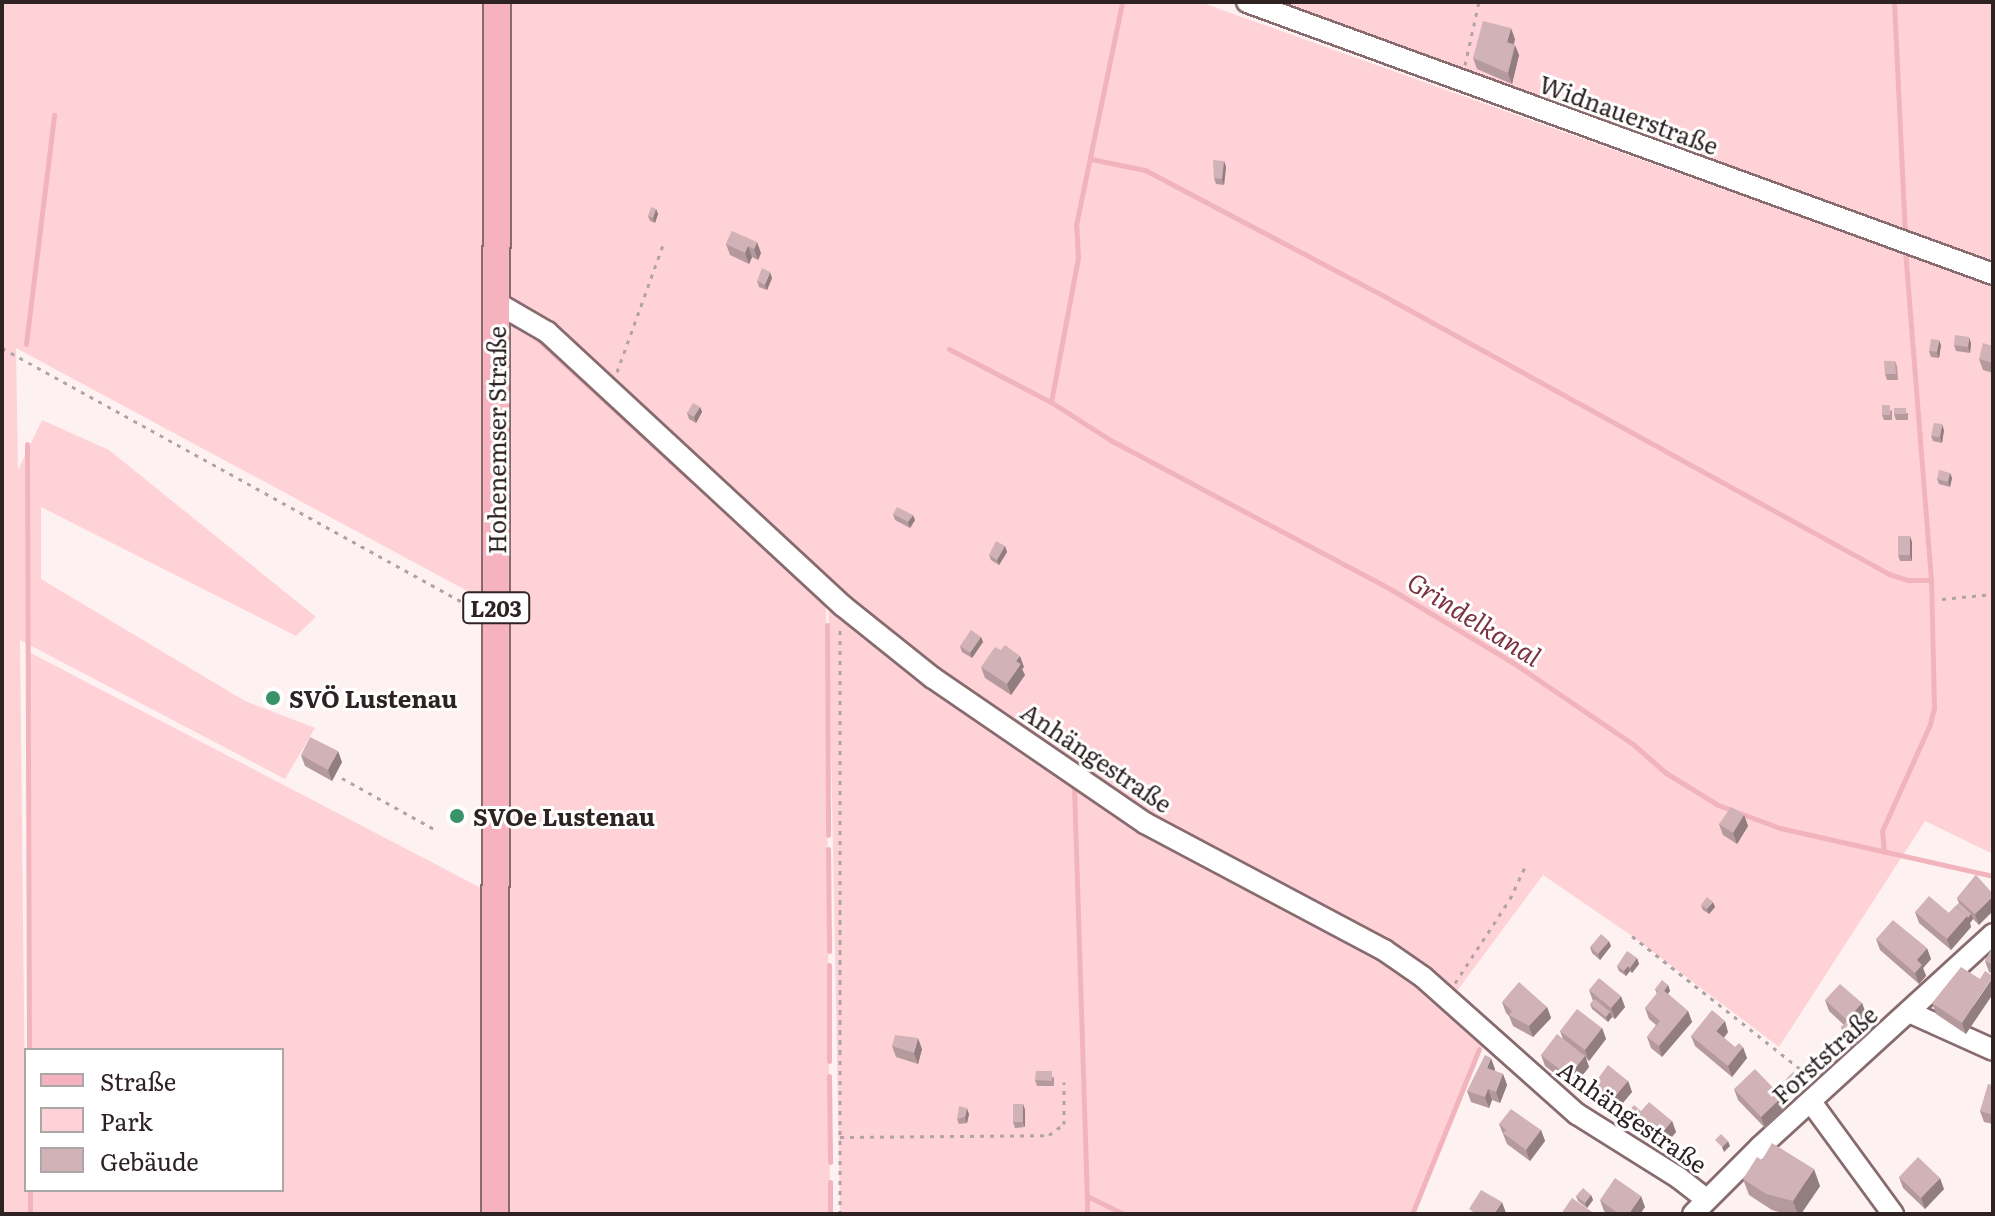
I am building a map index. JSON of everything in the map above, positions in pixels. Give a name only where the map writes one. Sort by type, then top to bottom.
[{"type":"main road","name":"Hohenemser Straße","points":[[495,1214],[497,2]]},
{"type":"street","name":"Widnauerstraße","points":[[1247,2],[1993,274]]},
{"type":"street","name":"Anhängestraße","points":[[497,303],[547,332],[843,606],[933,678],[1145,823],[1363,937],[1423,977],[1577,1114],[1679,1178],[1699,1207]]},
{"type":"street","name":"Forststraße","points":[[1699,1207],[1993,934]]},
{"type":"street","points":[[1909,1012],[1993,1050]]},
{"type":"street","points":[[1818,1095],[1893,1214]]},
{"type":"path","points":[[1462,80],[1479,2]]},
{"type":"path","points":[[608,390],[621,366],[663,245]]},
{"type":"path","points":[[2,348],[495,621]]},
{"type":"path","points":[[1942,599],[1993,594]]},
{"type":"path","points":[[840,1214],[838,637],[843,606]]},
{"type":"path","points":[[342,778],[434,829]]},
{"type":"path","points":[[1446,997],[1510,899],[1525,867]]},
{"type":"path","points":[[1632,936],[1818,1095]]},
{"type":"path","points":[[840,1137],[1049,1135],[1064,1124],[1064,1082]]},
{"type":"green space","points":[[2,2],[490,2],[486,601],[16,348],[18,470],[42,420],[109,450],[316,617],[296,636],[41,507],[41,579],[245,701],[315,728],[285,779],[20,640],[24,1192],[284,1192],[284,1048],[29,1048],[27,651],[485,890],[490,1214],[2,1214]]},
{"type":"green space","points":[[511,2],[1200,2],[1874,243],[1875,239],[1993,281],[1993,854],[1925,821],[1779,1047],[1632,936],[1543,875],[1448,1003],[1485,1040],[1412,1214],[840,1214],[828,588],[639,431],[824,601],[826,607],[830,1214],[502,1214]]},
{"type":"green space","points":[[1266,2],[1993,2],[1993,263]]},
{"type":"building","points":[[1483,21],[1511,28],[1507,42],[1515,45],[1508,73],[1473,58]]},
{"type":"building","points":[[1213,160],[1224,161],[1222,179],[1214,178]]},
{"type":"building","points":[[651,207],[656,209],[653,218],[648,216]]},
{"type":"building","points":[[732,231],[757,242],[754,249],[748,246],[745,253],[726,244]]},
{"type":"building","points":[[762,268],[770,272],[765,285],[757,281]]},
{"type":"building","points":[[1955,335],[1969,337],[1968,347],[1954,345]]},
{"type":"building","points":[[1931,339],[1939,340],[1937,352],[1929,351]]},
{"type":"building","points":[[1983,343],[1993,346],[1993,363],[1979,359]]},
{"type":"building","points":[[1884,361],[1895,361],[1896,374],[1885,374]]},
{"type":"building","points":[[693,403],[700,407],[694,417],[687,413]]},
{"type":"building","points":[[1882,405],[1890,405],[1890,415],[1882,415]]},
{"type":"building","points":[[1894,408],[1906,408],[1906,414],[1894,414]]},
{"type":"building","points":[[1934,423],[1942,424],[1940,437],[1931,436]]},
{"type":"building","points":[[1939,470],[1950,473],[1948,482],[1937,479]]},
{"type":"building","points":[[897,507],[913,515],[908,522],[893,514]]},
{"type":"building","points":[[1898,536],[1910,536],[1910,555],[1898,555]]},
{"type":"building","points":[[996,541],[1005,546],[997,560],[989,555]]},
{"type":"building","points":[[971,630],[981,637],[970,653],[960,646]]},
{"type":"building","points":[[1005,645],[1020,656],[1016,661],[1021,664],[1007,684],[981,667],[995,647],[1001,650]]},
{"type":"building","points":[[310,737],[338,751],[328,770],[301,755]]},
{"type":"building","points":[[1731,807],[1744,815],[1733,833],[1719,824]]},
{"type":"building","points":[[1976,875],[1993,896],[1975,914],[1957,898]]},
{"type":"building","points":[[1929,896],[1949,913],[1955,906],[1967,916],[1947,939],[1915,912]]},
{"type":"building","points":[[1707,897],[1713,902],[1707,909],[1701,905]]},
{"type":"building","points":[[1959,903],[1971,914],[1968,918],[1956,906]]},
{"type":"building","points":[[1893,920],[1927,948],[1917,960],[1922,965],[1915,973],[1876,939]]},
{"type":"building","points":[[1601,934],[1609,941],[1598,954],[1590,947]]},
{"type":"building","points":[[1993,946],[1993,965],[1985,961]]},
{"type":"building","points":[[1627,951],[1637,958],[1624,971],[1617,966]]},
{"type":"building","points":[[1961,967],[1980,979],[1985,971],[1993,976],[1962,1023],[1932,1003]]},
{"type":"building","points":[[1599,978],[1621,996],[1611,1008],[1589,990]]},
{"type":"building","points":[[1662,980],[1668,985],[1664,991],[1661,988],[1658,992],[1655,989]]},
{"type":"building","points":[[1519,982],[1547,1007],[1529,1026],[1509,1015],[1512,1011],[1502,1002]]},
{"type":"building","points":[[1840,984],[1862,1003],[1847,1020],[1825,1000]]},
{"type":"building","points":[[1661,988],[1688,1011],[1659,1046],[1647,1037],[1660,1021],[1645,1008]]},
{"type":"building","points":[[1595,999],[1610,1012],[1606,1017],[1590,1004]]},
{"type":"building","points":[[1577,1009],[1602,1028],[1585,1050],[1560,1031]]},
{"type":"building","points":[[1712,1010],[1725,1021],[1716,1031],[1735,1047],[1739,1043],[1743,1047],[1728,1066],[1691,1036]]},
{"type":"building","points":[[1857,1016],[1869,1027],[1855,1040],[1841,1027],[1846,1022],[1849,1025]]},
{"type":"building","points":[[1557,1034],[1585,1056],[1573,1071],[1567,1067],[1563,1072],[1541,1055]]},
{"type":"building","points":[[895,1035],[918,1038],[914,1053],[892,1046]]},
{"type":"building","points":[[1485,1055],[1491,1058],[1487,1068],[1503,1074],[1496,1092],[1488,1089],[1485,1097],[1467,1091]]},
{"type":"building","points":[[1608,1065],[1628,1081],[1607,1106],[1589,1091]]},
{"type":"building","points":[[1755,1069],[1782,1097],[1761,1117],[1734,1089]]},
{"type":"building","points":[[1036,1071],[1052,1071],[1052,1081],[1035,1080]]},
{"type":"building","points":[[1793,1072],[1801,1079],[1794,1087],[1786,1079]]},
{"type":"building","points":[[1988,1084],[1993,1085],[1993,1115],[1980,1111]]},
{"type":"building","points":[[1649,1102],[1672,1121],[1658,1138],[1635,1119],[1632,1123],[1624,1117],[1634,1105],[1641,1111]]},
{"type":"building","points":[[1013,1104],[1023,1104],[1023,1122],[1013,1122]]},
{"type":"building","points":[[959,1106],[967,1108],[965,1117],[957,1119]]},
{"type":"building","points":[[1511,1109],[1541,1130],[1526,1150],[1503,1133],[1506,1130],[1499,1124]]},
{"type":"building","points":[[1721,1134],[1728,1141],[1722,1147],[1715,1140]]},
{"type":"building","points":[[1772,1143],[1814,1169],[1793,1201],[1766,1194],[1743,1179],[1757,1157],[1762,1160]]},
{"type":"building","points":[[1918,1157],[1940,1178],[1921,1198],[1899,1177]]},
{"type":"building","points":[[1615,1178],[1641,1196],[1629,1214],[1619,1214],[1600,1200]]},
{"type":"building","points":[[1583,1188],[1591,1195],[1585,1203],[1576,1196]]},
{"type":"building","points":[[1481,1190],[1502,1202],[1494,1214],[1476,1214],[1469,1209]]},
{"type":"building","points":[[1572,1198],[1595,1214],[1561,1214]]},
{"type":"waterway","points":[[1051,402],[1078,258],[1076,225],[1122,2]]},
{"type":"waterway","points":[[1894,2],[1905,234]]},
{"type":"waterway","points":[[26,344],[54,115]]},
{"type":"waterway","points":[[1091,159],[1145,170],[1393,301],[1889,574],[1908,580],[1931,580]]},
{"type":"waterway","points":[[1884,852],[1882,831],[1930,724],[1934,708],[1931,580],[1905,249]]},
{"type":"waterway","points":[[530,332],[691,480]]},
{"type":"waterway","name":"Grindelkanal","points":[[949,349],[1051,402],[1112,441],[1392,590],[1512,662],[1634,745],[1666,773],[1718,805],[1780,828],[1993,876]]},
{"type":"waterway","points":[[27,444],[29,1048]]},
{"type":"waterway","points":[[827,625],[828,835]]},
{"type":"waterway","points":[[1074,787],[1087,1196]]},
{"type":"waterway","points":[[828,849],[829,951]]},
{"type":"waterway","points":[[829,965],[829,1061]]},
{"type":"waterway","points":[[1412,1214],[1479,1049]]},
{"type":"waterway","points":[[829,1076],[830,1162]]},
{"type":"waterway","points":[[830,1182],[830,1214]]},
{"type":"waterway","points":[[30,1192],[30,1214]]},
{"type":"waterway","points":[[1087,1214],[1087,1196],[1124,1214]]},
{"type":"place","name":"SVÖ Lustenau","points":[[273,698]]},
{"type":"place","name":"SVOe Lustenau","points":[[457,816]]}]
